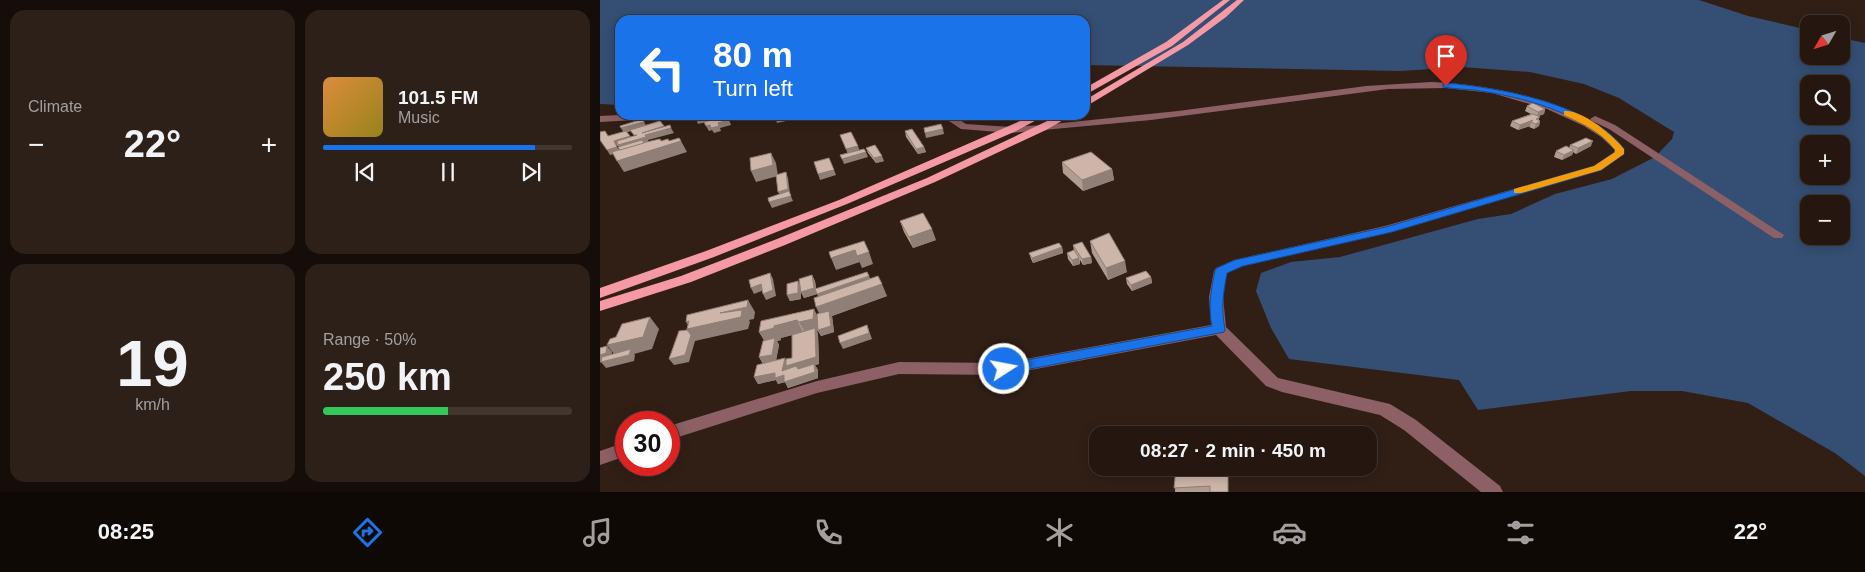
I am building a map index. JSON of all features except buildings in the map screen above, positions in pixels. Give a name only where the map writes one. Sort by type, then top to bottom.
[{"type":"main road","points":[[1090,89],[1169,44],[1227,0]]},
{"type":"main road","points":[[1090,101],[1169,55],[1216,21],[1241,0]]},
{"type":"main road","points":[[600,293],[710,254],[843,202],[1031,120]]},
{"type":"main road","points":[[600,306],[686,279],[780,242],[931,180],[1058,120]]},
{"type":"street","points":[[953,120],[964,127],[1011,130],[1044,128],[1399,86],[1432,84],[1475,88],[1522,97],[1571,114],[1592,124],[1609,137],[1620,149],[1647,150]]},
{"type":"street","points":[[1542,96],[1577,109],[1612,127],[1778,235]]},
{"type":"street","points":[[600,119],[615,118]]},
{"type":"street","points":[[1494,492],[1410,425],[1384,409],[1272,382],[1219,329],[1216,297],[1221,271],[1239,263],[1388,230],[1598,168],[1619,154],[1620,149]]},
{"type":"street","points":[[680,430],[817,386],[899,368],[1004,369],[1219,329]]},
{"type":"street","points":[[600,458],[615,453]]},
{"type":"water","points":[[600,0],[1699,0],[1748,16],[1800,28],[1800,65],[1850,65],[1850,40],[1865,43],[1865,476],[1835,453],[1748,403],[1682,391],[1631,391],[1478,410],[1459,380],[1289,359],[1271,328],[1256,291],[1261,273],[1291,262],[1340,257],[1478,219],[1511,214],[1555,194],[1612,179],[1655,157],[1672,139],[1674,132],[1619,98],[1584,84],[1530,72],[1462,67],[1400,71],[1090,65],[1090,15],[615,15],[615,105],[600,104]]},
{"type":"slow traffic","points":[[1518,191],[1598,168],[1619,154],[1620,149],[1609,137],[1592,124],[1568,113]]},
{"type":"route","points":[[1004,369],[1219,329],[1216,297],[1221,271],[1239,263],[1388,230],[1598,168],[1619,154],[1620,149],[1609,137],[1592,124],[1571,114],[1522,97],[1475,88],[1446,86]]}]
